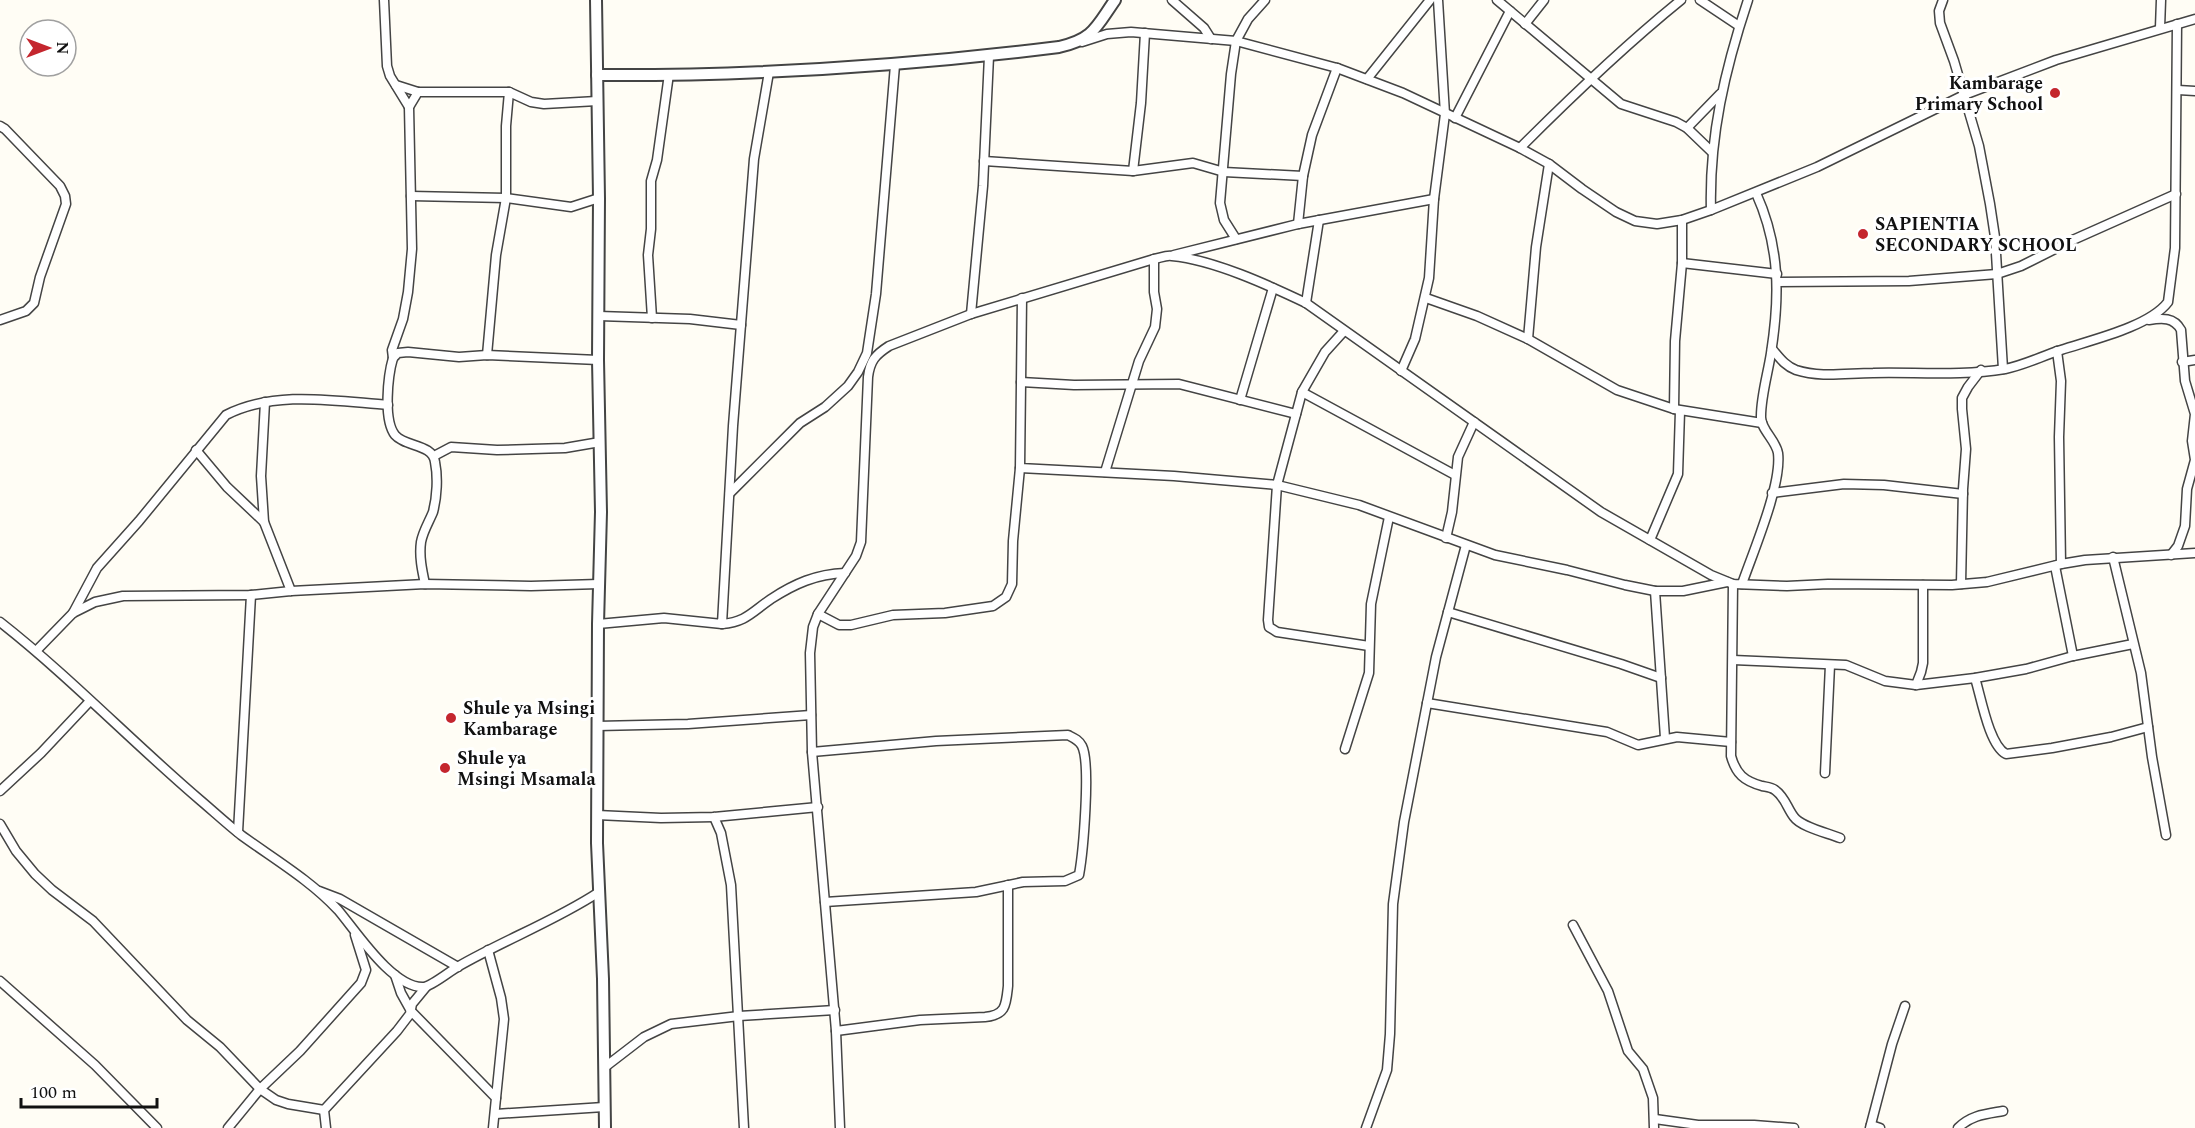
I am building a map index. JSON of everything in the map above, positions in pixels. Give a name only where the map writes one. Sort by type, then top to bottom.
[{"type":"street","points":[[384,0],[387,66],[409,107],[412,249],[403,319],[392,350],[388,405],[393,433],[401,441],[428,451],[434,456],[436,500],[421,543],[420,558],[425,584]]},
{"type":"street","points":[[596,0],[600,442],[597,815],[603,979],[605,1128]]},
{"type":"street","points":[[1079,42],[1091,34],[1115,0]]},
{"type":"street","points":[[1172,0],[1204,28],[1211,39]]},
{"type":"street","points":[[1236,239],[1224,220],[1221,210],[1231,74],[1236,41],[1248,19],[1265,0]]},
{"type":"street","points":[[1367,79],[1430,0]]},
{"type":"street","points":[[1401,371],[1415,339],[1429,278],[1434,199],[1444,114],[1438,0]]},
{"type":"street","points":[[1497,0],[1621,104],[1676,122],[1687,128],[1712,152]]},
{"type":"street","points":[[1526,24],[1544,0]]},
{"type":"street","points":[[1520,148],[1632,40],[1681,0]]},
{"type":"street","points":[[1700,0],[1740,26]]},
{"type":"street","points":[[1711,210],[1712,152],[1721,94],[1749,0]]},
{"type":"street","points":[[1943,0],[1939,11],[1940,23],[1979,146],[1990,204],[1995,237],[2003,369]]},
{"type":"street","points":[[2160,28],[2161,0]]},
{"type":"street","points":[[1455,118],[1510,11]]},
{"type":"street","points":[[597,75],[769,72],[895,65],[1059,47],[1107,34],[1131,32],[1236,41],[1336,68],[1403,93],[1549,164],[1616,212],[1635,221],[1657,224],[1682,220],[1756,193],[1827,163],[1964,95],[2056,60],[2195,19]]},
{"type":"street","points":[[2142,321],[2163,309],[2168,302],[2175,248],[2177,24]]},
{"type":"street","points":[[1133,171],[1140,114],[1144,33]]},
{"type":"street","points":[[971,314],[979,250],[989,56]]},
{"type":"street","points":[[730,493],[800,423],[825,407],[848,386],[867,353],[876,294],[895,65]]},
{"type":"street","points":[[1298,224],[1303,176],[1312,135],[1336,68]]},
{"type":"street","points":[[722,624],[754,159],[769,72]]},
{"type":"street","points":[[652,318],[648,255],[651,229],[651,181],[657,160],[669,74]]},
{"type":"street","points":[[396,85],[418,92],[509,92],[531,102],[544,104],[597,101]]},
{"type":"street","points":[[2178,90],[2195,90]]},
{"type":"street","points":[[409,107],[418,92]]},
{"type":"street","points":[[486,355],[496,255],[506,198],[506,126],[509,92]]},
{"type":"street","points":[[1687,128],[1721,94]]},
{"type":"street","points":[[0,126],[60,186],[66,204],[40,277],[34,303],[26,311],[0,320]]},
{"type":"street","points":[[984,161],[1133,171],[1193,163],[1224,172],[1303,176]]},
{"type":"street","points":[[1528,339],[1536,247],[1549,164]]},
{"type":"street","points":[[1756,193],[1767,217],[1777,278],[1772,349],[1761,415],[1762,423],[1778,454],[1778,471],[1772,493],[1734,583],[1731,756],[1739,775],[1749,782],[1777,791],[1794,818],[1800,823],[1840,838]]},
{"type":"street","points":[[1682,263],[1777,278],[1909,281],[1997,274],[2021,266],[2176,194]]},
{"type":"street","points":[[411,196],[506,198],[571,207],[599,198]]},
{"type":"street","points":[[840,1128],[835,1010],[812,752],[810,653],[813,627],[818,614],[856,556],[861,542],[870,362],[879,352],[889,346],[971,314],[1154,259],[1298,224],[1434,199]]},
{"type":"street","points":[[1306,303],[1319,220]]},
{"type":"street","points":[[1650,540],[1678,474],[1675,341],[1682,263],[1682,220]]},
{"type":"street","points":[[1170,256],[1209,264],[1306,303],[1601,512],[1711,575],[1734,583]]},
{"type":"street","points":[[1105,472],[1139,361],[1155,327],[1157,309],[1154,292],[1154,259]]},
{"type":"street","points":[[1240,400],[1273,288]]},
{"type":"street","points":[[818,614],[839,625],[851,625],[893,615],[945,613],[993,606],[1006,597],[1012,584],[1013,541],[1020,468],[1022,298]]},
{"type":"street","points":[[1426,298],[1477,316],[1528,339],[1617,390],[1677,410],[1762,423]]},
{"type":"street","points":[[2168,302],[2182,337],[2182,362],[2194,414],[2192,441],[2195,460],[2187,489],[2186,526],[2178,546],[2171,555]]},
{"type":"street","points":[[598,316],[690,319],[741,325]]},
{"type":"street","points":[[1772,349],[1787,366],[1829,376],[2003,369],[2032,362],[2142,321],[2159,318],[2177,323]]},
{"type":"street","points":[[1344,331],[1325,352],[1302,392],[1277,485],[1268,620],[1269,627],[1277,632],[1369,646]]},
{"type":"street","points":[[393,358],[398,353],[408,351],[459,357],[486,355],[598,360]]},
{"type":"street","points":[[2057,351],[2061,381],[2058,565],[2073,656]]},
{"type":"street","points":[[2182,362],[2195,360]]},
{"type":"street","points":[[1961,584],[1966,449],[1962,398],[1981,370]]},
{"type":"street","points":[[1022,382],[1074,386],[1179,384],[1296,414]]},
{"type":"street","points":[[1302,392],[1455,475]]},
{"type":"street","points":[[37,650],[72,613],[97,568],[139,521],[226,415],[243,406],[293,399],[388,405]]},
{"type":"street","points":[[265,402],[261,476],[264,522],[291,591]]},
{"type":"street","points":[[1446,538],[1452,512],[1458,457],[1473,422]]},
{"type":"street","points":[[434,456],[451,447],[497,450],[565,448],[600,442]]},
{"type":"street","points":[[196,450],[227,487],[264,522]]},
{"type":"street","points":[[1020,468],[1277,485],[1359,505],[1495,555],[1655,591],[1683,591],[1734,583],[1961,584],[1997,580],[2058,565],[2113,557],[2195,553]]},
{"type":"street","points":[[1772,493],[1844,484],[1884,485],[1963,494]]},
{"type":"street","points":[[1345,749],[1369,673],[1371,604],[1389,517]]},
{"type":"street","points":[[1366,1128],[1386,1070],[1390,1034],[1393,904],[1404,822],[1436,657],[1466,545]]},
{"type":"street","points":[[2113,557],[2146,699],[2148,727],[2166,835]]},
{"type":"street","points":[[598,624],[664,618],[722,624],[743,620],[776,596],[812,577],[845,573]]},
{"type":"street","points":[[72,613],[95,602],[123,596],[252,595],[425,584],[531,586],[598,584]]},
{"type":"street","points":[[1916,685],[1923,663],[1923,585]]},
{"type":"street","points":[[1655,591],[1665,738]]},
{"type":"street","points":[[238,832],[252,595]]},
{"type":"street","points":[[1448,612],[1661,678]]},
{"type":"street","points":[[0,622],[37,650],[90,701],[238,832],[316,890],[395,975],[410,984],[426,987]]},
{"type":"street","points":[[1732,660],[1845,665],[1885,681],[1916,685],[2026,669],[2073,656],[2133,644]]},
{"type":"street","points":[[1825,773],[1830,665]]},
{"type":"street","points":[[1975,678],[1994,741],[2006,754],[2111,737],[2148,727]]},
{"type":"street","points":[[0,791],[41,753],[90,701]]},
{"type":"street","points":[[1427,703],[1607,732],[1638,745],[1677,737],[1731,742]]},
{"type":"street","points":[[597,726],[688,724],[811,715]]},
{"type":"street","points":[[812,752],[936,741],[1068,735],[1077,739],[1083,748],[1084,832],[1079,874],[1065,881],[1023,882],[976,892],[825,902]]},
{"type":"street","points":[[597,815],[661,818],[714,817],[818,807]]},
{"type":"street","points":[[714,817],[721,833],[730,885],[744,1128]]},
{"type":"street","points":[[0,824],[16,851],[35,874],[93,921],[187,1020],[220,1047],[260,1089],[276,1100],[288,1104],[324,1110]]},
{"type":"street","points":[[836,1031],[920,1020],[995,1016],[1002,1012],[1006,1003],[1008,986],[1008,885]]},
{"type":"street","points":[[316,890],[340,899],[458,967]]},
{"type":"street","points":[[326,1128],[324,1110],[397,1031],[411,1011],[412,1004],[426,987],[488,950],[581,904],[599,892]]},
{"type":"street","points":[[1573,925],[1608,991],[1628,1051],[1642,1069],[1653,1098],[1654,1124],[1754,1125],[1794,1128]]},
{"type":"street","points":[[228,1128],[260,1089],[300,1051],[361,983],[366,970],[353,929]]},
{"type":"street","points":[[488,950],[501,998],[504,1019],[493,1128]]},
{"type":"street","points":[[395,975],[401,993],[411,1011],[496,1098]]},
{"type":"street","points":[[0,981],[95,1065],[157,1128]]},
{"type":"street","points":[[1874,1127],[1892,1044],[1905,1006]]},
{"type":"street","points":[[605,1067],[657,1029],[671,1023],[835,1010]]},
{"type":"street","points":[[496,1114],[604,1107]]},
{"type":"street","points":[[1958,1128],[1975,1116],[2003,1111]]},
{"type":"place","name":"Kambarage Primary School","points":[[2055,93]]},
{"type":"place","name":"SAPIENTIA SECONDARY SCHOOL","points":[[1863,234]]},
{"type":"place","name":"Shule ya Msingi Kambarage","points":[[451,718]]},
{"type":"place","name":"Shule ya Msingi Msamala","points":[[445,768]]}]
